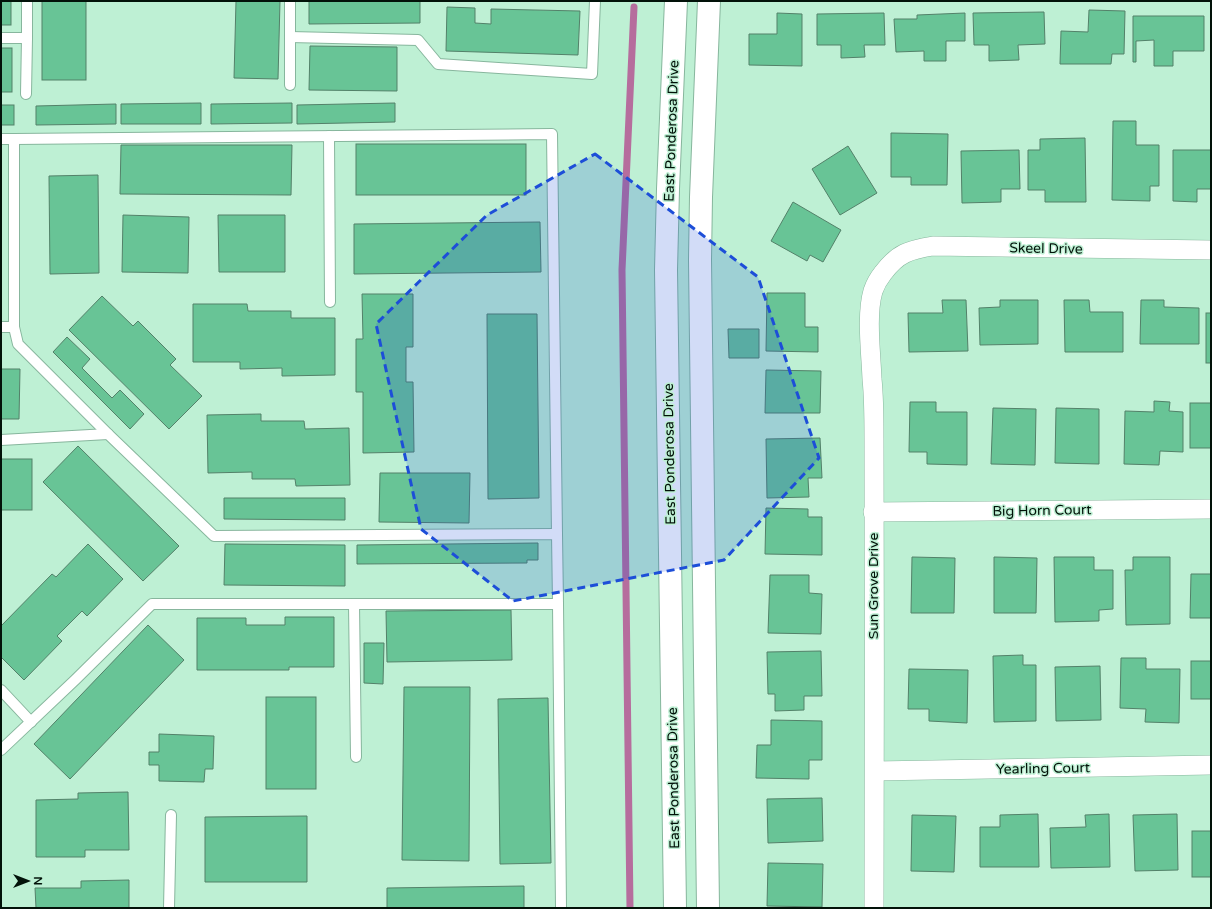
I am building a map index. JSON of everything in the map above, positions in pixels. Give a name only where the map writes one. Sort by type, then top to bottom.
[{"type":"main road","name":"East Ponderosa Drive","points":[[675,908],[666,270],[676,1]]},
{"type":"main road","points":[[708,908],[700,260],[709,1]]},
{"type":"street","name":"Skeel Drive","points":[[887,268],[896,258],[905,252],[933,246],[1211,250]]},
{"type":"street","name":"Sun Grove Drive","points":[[874,908],[874,437],[870,349],[871,303],[873,290],[887,268]]},
{"type":"street","name":"Big Horn Court","points":[[873,512],[1211,509]]},
{"type":"street","name":"Yearling Court","points":[[875,771],[1211,765]]},
{"type":"lane","points":[[26,94],[27,1]]},
{"type":"lane","points":[[290,1],[290,85]]},
{"type":"lane","points":[[290,36],[418,40],[438,64],[592,74],[595,1]]},
{"type":"lane","points":[[1,38],[27,38]]},
{"type":"lane","points":[[1,139],[552,134],[561,908]]},
{"type":"lane","points":[[329,136],[330,302]]},
{"type":"lane","points":[[14,139],[14,327],[18,344],[108,434],[214,536],[557,534]]},
{"type":"lane","points":[[1,327],[14,327]]},
{"type":"lane","points":[[1,440],[108,434]]},
{"type":"lane","points":[[1,750],[152,604],[558,604]]},
{"type":"lane","points":[[354,604],[356,757]]},
{"type":"lane","points":[[1,690],[31,722]]},
{"type":"lane","points":[[169,908],[171,815]]},
{"type":"highlighted area","points":[[595,154],[758,277],[819,458],[724,560],[513,601],[421,529],[376,324],[487,215]]},
{"type":"building","points":[[1,1],[11,1],[11,25],[1,25]]},
{"type":"building","points":[[42,1],[86,1],[86,80],[42,80]]},
{"type":"building","points":[[236,1],[280,1],[278,79],[234,78]]},
{"type":"building","points":[[309,1],[420,1],[420,23],[309,24]]},
{"type":"building","points":[[447,7],[475,8],[475,23],[491,24],[491,9],[580,11],[578,55],[446,51]]},
{"type":"building","points":[[1089,10],[1125,11],[1124,54],[1112,54],[1111,64],[1060,64],[1061,31],[1088,32]]},
{"type":"building","points":[[1044,12],[1045,44],[1018,45],[1019,60],[989,61],[989,45],[974,45],[973,13]]},
{"type":"building","points":[[777,13],[802,14],[802,66],[749,65],[749,34],[777,34]]},
{"type":"building","points":[[884,13],[885,45],[864,45],[865,57],[841,58],[841,45],[817,45],[817,14]]},
{"type":"building","points":[[965,13],[965,41],[946,41],[946,61],[924,61],[924,51],[896,52],[894,19],[917,19],[917,15]]},
{"type":"building","points":[[1133,16],[1204,16],[1204,51],[1173,51],[1173,66],[1154,66],[1154,40],[1136,41],[1136,62],[1133,62]]},
{"type":"building","points":[[310,46],[397,47],[397,91],[309,90]]},
{"type":"building","points":[[1,48],[12,48],[12,92],[1,92]]},
{"type":"building","points":[[201,103],[201,124],[121,124],[121,104]]},
{"type":"building","points":[[292,103],[292,123],[211,124],[211,104]]},
{"type":"building","points":[[395,103],[395,122],[297,124],[297,105]]},
{"type":"building","points":[[116,104],[116,124],[36,125],[36,106]]},
{"type":"building","points":[[1,105],[14,105],[14,125],[1,125]]},
{"type":"building","points":[[1113,121],[1136,121],[1136,145],[1159,145],[1159,186],[1150,186],[1150,201],[1112,200]]},
{"type":"building","points":[[891,133],[948,134],[947,185],[911,185],[911,177],[891,177]]},
{"type":"building","points":[[1085,138],[1086,202],[1045,202],[1045,190],[1028,190],[1028,150],[1040,150],[1040,139]]},
{"type":"building","points":[[356,144],[526,144],[526,195],[356,195]]},
{"type":"building","points":[[121,145],[292,145],[291,195],[120,194]]},
{"type":"building","points":[[848,146],[877,193],[840,215],[812,169]]},
{"type":"building","points":[[1019,150],[1020,189],[1001,189],[1001,202],[962,203],[961,151]]},
{"type":"building","points":[[1173,150],[1211,150],[1211,189],[1197,189],[1197,202],[1173,201]]},
{"type":"building","points":[[98,175],[99,273],[50,274],[49,176]]},
{"type":"building","points":[[793,202],[841,230],[823,262],[810,255],[807,261],[771,241]]},
{"type":"building","points":[[123,215],[189,217],[188,273],[122,272]]},
{"type":"building","points":[[218,215],[285,215],[285,272],[219,272]]},
{"type":"building","points":[[540,222],[541,272],[354,274],[354,224]]},
{"type":"building","points":[[767,293],[805,293],[805,327],[818,327],[818,352],[766,351]]},
{"type":"building","points":[[362,294],[413,294],[413,347],[406,347],[406,382],[413,382],[414,452],[363,453],[363,392],[356,392],[356,339],[363,339]]},
{"type":"building","points":[[102,296],[133,326],[138,321],[176,359],[170,365],[202,396],[169,429],[69,330]]},
{"type":"building","points":[[942,300],[966,300],[968,351],[909,352],[908,313],[943,313]]},
{"type":"building","points":[[1000,300],[1038,300],[1038,344],[980,345],[979,308],[1000,307]]},
{"type":"building","points":[[1064,300],[1089,300],[1090,312],[1123,312],[1123,352],[1065,352]]},
{"type":"building","points":[[1141,300],[1164,300],[1164,307],[1199,308],[1199,344],[1140,344]]},
{"type":"building","points":[[193,304],[247,304],[248,311],[291,311],[291,318],[335,318],[335,375],[282,376],[282,368],[240,369],[240,362],[193,362]]},
{"type":"building","points":[[1206,313],[1211,313],[1211,363],[1206,363]]},
{"type":"building","points":[[487,314],[537,314],[539,498],[488,499]]},
{"type":"building","points":[[728,329],[759,329],[759,358],[729,358]]},
{"type":"building","points":[[67,337],[90,359],[82,368],[112,398],[120,390],[144,414],[130,429],[53,352]]},
{"type":"building","points":[[1,369],[20,369],[19,419],[1,419]]},
{"type":"building","points":[[766,370],[821,371],[820,413],[765,413]]},
{"type":"building","points":[[1154,401],[1170,402],[1169,411],[1183,412],[1183,452],[1160,451],[1159,465],[1124,464],[1125,411],[1154,412]]},
{"type":"building","points":[[910,402],[936,402],[936,412],[967,412],[967,465],[927,464],[927,452],[909,452]]},
{"type":"building","points":[[1190,403],[1211,403],[1211,448],[1190,448]]},
{"type":"building","points":[[993,408],[1036,409],[1035,465],[991,464]]},
{"type":"building","points":[[1056,408],[1099,409],[1099,464],[1055,463]]},
{"type":"building","points":[[261,414],[261,421],[304,421],[305,429],[349,428],[350,485],[296,486],[295,479],[252,479],[252,472],[208,473],[207,415]]},
{"type":"building","points":[[820,438],[822,478],[808,478],[809,497],[767,498],[766,439]]},
{"type":"building","points":[[78,446],[179,546],[143,581],[43,482]]},
{"type":"building","points":[[1,459],[32,459],[32,510],[1,510]]},
{"type":"building","points":[[380,473],[470,473],[469,523],[379,522]]},
{"type":"building","points":[[224,498],[345,498],[345,520],[224,519]]},
{"type":"building","points":[[766,508],[808,509],[808,517],[822,517],[822,555],[765,554]]},
{"type":"building","points":[[538,543],[538,560],[527,560],[527,563],[357,564],[357,545]]},
{"type":"building","points":[[88,544],[123,579],[87,616],[82,611],[57,636],[62,641],[24,680],[1,657],[1,626],[52,574],[56,577]]},
{"type":"building","points":[[225,544],[345,545],[345,586],[224,585]]},
{"type":"building","points":[[912,557],[955,558],[954,613],[911,613]]},
{"type":"building","points":[[994,557],[1037,558],[1036,613],[994,613]]},
{"type":"building","points":[[1054,557],[1094,557],[1094,570],[1113,570],[1113,609],[1099,610],[1099,621],[1055,622]]},
{"type":"building","points":[[1133,557],[1170,557],[1170,624],[1126,625],[1125,570],[1133,570]]},
{"type":"building","points":[[1191,574],[1211,574],[1211,618],[1190,618]]},
{"type":"building","points":[[770,575],[809,575],[809,593],[822,594],[821,634],[768,633]]},
{"type":"building","points":[[511,610],[512,660],[387,662],[386,611]]},
{"type":"building","points":[[285,617],[334,617],[334,667],[289,667],[289,670],[197,670],[197,618],[246,618],[246,625],[285,625]]},
{"type":"building","points":[[148,625],[184,660],[70,779],[34,744]]},
{"type":"building","points":[[364,643],[384,643],[383,684],[364,683]]},
{"type":"building","points":[[821,651],[822,696],[804,696],[804,710],[775,711],[775,694],[768,694],[767,652]]},
{"type":"building","points":[[1023,655],[1023,665],[1036,665],[1036,721],[994,722],[993,656]]},
{"type":"building","points":[[1121,658],[1146,658],[1146,669],[1180,669],[1179,723],[1145,722],[1146,709],[1120,708]]},
{"type":"building","points":[[1191,661],[1211,661],[1211,699],[1191,699]]},
{"type":"building","points":[[1100,666],[1101,720],[1056,721],[1055,667]]},
{"type":"building","points":[[909,669],[968,670],[967,723],[929,721],[929,709],[908,709]]},
{"type":"building","points":[[404,687],[470,687],[469,861],[402,860]]},
{"type":"building","points":[[266,697],[316,697],[316,789],[266,789]]},
{"type":"building","points":[[548,698],[551,863],[500,864],[498,699]]},
{"type":"building","points":[[771,720],[822,721],[822,760],[809,760],[809,779],[756,778],[757,745],[771,745]]},
{"type":"building","points":[[159,734],[214,736],[213,769],[205,769],[204,782],[159,781],[159,765],[149,765],[149,752],[159,752]]},
{"type":"building","points":[[128,792],[129,850],[85,850],[85,857],[36,857],[36,800],[78,799],[78,793]]},
{"type":"building","points":[[822,798],[823,841],[768,843],[767,799]]},
{"type":"building","points":[[1038,814],[1039,867],[980,867],[980,827],[1000,827],[1000,815]]},
{"type":"building","points":[[1109,814],[1110,867],[1051,868],[1050,828],[1086,827],[1085,815]]},
{"type":"building","points":[[1177,814],[1178,870],[1135,871],[1133,815]]},
{"type":"building","points":[[912,815],[956,816],[954,872],[911,871]]},
{"type":"building","points":[[307,816],[307,882],[205,882],[205,817]]},
{"type":"building","points":[[1192,831],[1211,831],[1211,877],[1192,877]]},
{"type":"building","points":[[768,863],[823,864],[822,907],[767,906]]},
{"type":"building","points":[[129,880],[129,908],[36,908],[35,888],[81,888],[81,881]]},
{"type":"building","points":[[524,886],[524,908],[387,908],[387,888]]},
{"type":"waterway","points":[[630,908],[622,270],[634,7]]}]
